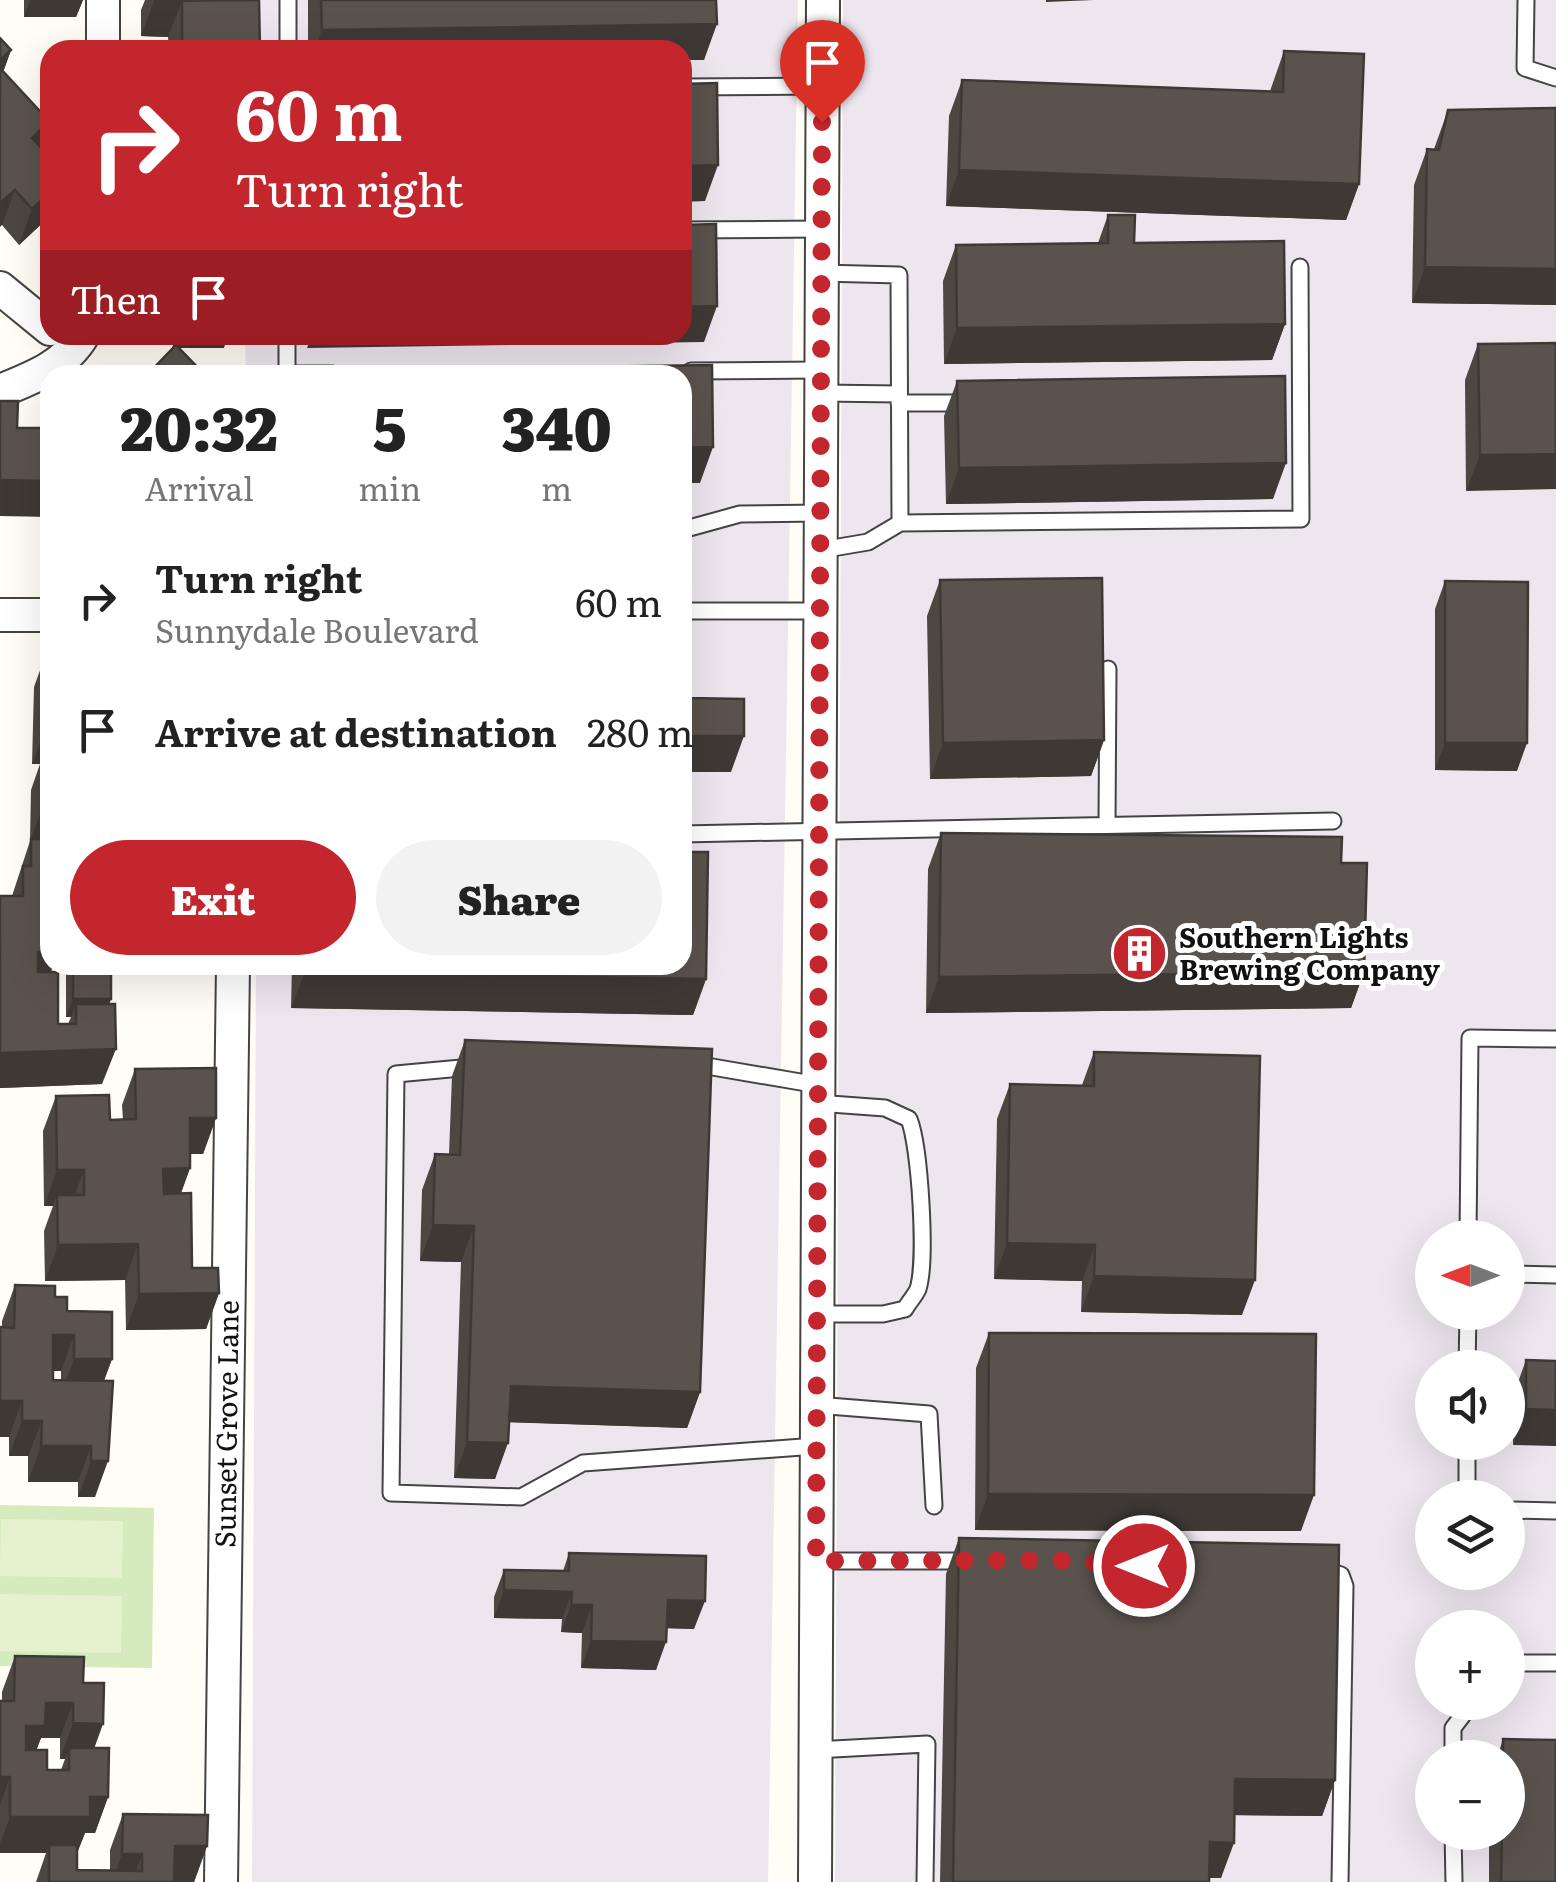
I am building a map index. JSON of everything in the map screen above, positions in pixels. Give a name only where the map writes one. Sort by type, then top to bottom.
[{"type":"street","points":[[103,0],[103,40]]},
{"type":"street","points":[[814,1882],[823,0]]},
{"type":"street","points":[[0,288],[40,317]]},
{"type":"street","points":[[0,391],[40,374]]},
{"type":"street","points":[[0,615],[40,616]]},
{"type":"street","name":"Sunset Grove Lane","points":[[221,1882],[233,975]]},
{"type":"lane","points":[[288,0],[288,40]]},
{"type":"lane","points":[[1526,0],[1524,68],[1556,78]]},
{"type":"lane","points":[[692,87],[822,86]]},
{"type":"lane","points":[[692,230],[822,229]]},
{"type":"lane","points":[[821,550],[868,542],[900,522],[1301,519],[1300,267]]},
{"type":"lane","points":[[822,273],[899,275],[900,522]]},
{"type":"lane","points":[[692,372],[821,382],[900,398],[992,403]]},
{"type":"lane","points":[[1279,396],[1298,396]]},
{"type":"lane","points":[[692,527],[740,514],[822,513]]},
{"type":"lane","points":[[692,612],[820,611]]},
{"type":"lane","points":[[1107,824],[1108,668]]},
{"type":"lane","points":[[692,834],[1333,821]]},
{"type":"lane","points":[[1468,1220],[1470,1038],[1556,1040]]},
{"type":"lane","points":[[674,1064],[694,1064],[885,1108],[908,1119],[919,1144],[918,1289],[904,1309],[883,1314],[817,1314]]},
{"type":"lane","points":[[495,1065],[396,1074],[390,1493],[521,1497],[583,1464],[816,1446]]},
{"type":"lane","points":[[1525,1274],[1556,1275]]},
{"type":"lane","points":[[816,1406],[929,1414],[934,1506]]},
{"type":"lane","points":[[1525,1510],[1556,1511]]},
{"type":"lane","points":[[816,1561],[978,1561]]},
{"type":"lane","points":[[1305,1566],[1331,1570],[1341,1575],[1345,1586],[1340,1882]]},
{"type":"lane","points":[[1525,1663],[1556,1663]]},
{"type":"lane","points":[[815,1750],[927,1744],[924,1882]]},
{"type":"lane","points":[[1453,1850],[1454,1882]]},
{"type":"shaded area","points":[[250,0],[798,0],[768,1882],[252,1882],[256,975],[692,975],[692,365],[246,365],[245,345],[692,345],[692,40],[249,40]]},
{"type":"shaded area","points":[[843,0],[1556,0],[1556,1882],[835,1882]]},
{"type":"green space","points":[[0,1505],[154,1508],[152,1668],[0,1666]]},
{"type":"green space","points":[[1,1519],[123,1521],[122,1578],[0,1576]]},
{"type":"green space","points":[[0,1594],[122,1596],[121,1653],[0,1651]]},
{"type":"building","points":[[259,0],[260,40],[182,40],[182,1],[154,1]]},
{"type":"building","points":[[321,0],[716,0],[717,24],[322,30]]},
{"type":"building","points":[[0,38],[11,50],[0,60]]},
{"type":"building","points":[[1284,51],[1364,54],[1359,184],[959,170],[962,80],[1283,92]]},
{"type":"building","points":[[0,68],[40,111],[40,130],[32,138],[40,146],[40,201],[32,209],[15,190],[0,203]]},
{"type":"building","points":[[717,83],[718,165],[692,166],[692,84]]},
{"type":"building","points":[[1556,108],[1556,269],[1425,267],[1427,149],[1439,150],[1448,110]]},
{"type":"building","points":[[1108,215],[1135,215],[1134,243],[1284,241],[1285,324],[957,328],[956,245],[1108,243]]},
{"type":"building","points":[[716,224],[717,306],[692,307],[692,225]]},
{"type":"building","points":[[1556,343],[1556,454],[1480,455],[1478,344]]},
{"type":"building","points":[[176,345],[195,365],[157,365]]},
{"type":"building","points":[[692,365],[712,365],[713,447],[692,448]]},
{"type":"building","points":[[1285,376],[1286,463],[959,468],[957,381]]},
{"type":"building","points":[[0,401],[18,401],[17,428],[40,428],[40,481],[0,480]]},
{"type":"building","points":[[1102,578],[1104,740],[943,743],[940,580]]},
{"type":"building","points":[[1445,581],[1528,582],[1527,743],[1445,743]]},
{"type":"building","points":[[692,698],[744,699],[744,736],[692,736]]},
{"type":"building","name":"Southern Lights Brewing Company","points":[[941,833],[1342,837],[1341,863],[1367,863],[1364,972],[939,977]]},
{"type":"building","points":[[31,839],[40,839],[38,972],[58,975],[58,1024],[76,1024],[76,1004],[115,1004],[116,1049],[0,1053],[0,896],[23,896],[23,866],[31,866]]},
{"type":"building","points":[[692,852],[708,852],[706,979],[477,975],[692,975]]},
{"type":"building","points":[[73,975],[111,975],[111,999],[73,999]]},
{"type":"building","points":[[465,1040],[712,1049],[700,1392],[511,1386],[508,1443],[467,1442],[474,1226],[433,1225],[435,1154],[460,1155]]},
{"type":"building","points":[[1094,1052],[1260,1056],[1255,1280],[1094,1276],[1095,1245],[1007,1243],[1010,1084],[1094,1086]]},
{"type":"building","points":[[216,1068],[216,1118],[190,1118],[190,1168],[163,1169],[164,1194],[191,1193],[192,1268],[218,1268],[219,1293],[139,1294],[138,1244],[58,1245],[57,1195],[84,1195],[84,1170],[57,1170],[56,1096],[109,1095],[110,1120],[136,1119],[135,1069]]},
{"type":"building","points":[[15,1285],[55,1286],[55,1297],[67,1297],[67,1311],[112,1312],[112,1359],[74,1359],[74,1335],[53,1335],[53,1380],[113,1381],[108,1461],[91,1461],[91,1446],[41,1446],[42,1421],[22,1421],[22,1401],[0,1401],[0,1327],[14,1328]]},
{"type":"building","points":[[989,1333],[1316,1334],[1314,1495],[988,1494]]},
{"type":"building","points":[[1526,1360],[1556,1361],[1556,1410],[1526,1409]]},
{"type":"building","points":[[959,1538],[1339,1545],[1335,1780],[1235,1779],[1234,1843],[1210,1842],[1209,1882],[953,1882]]},
{"type":"building","points":[[569,1553],[706,1556],[705,1601],[668,1600],[666,1642],[591,1641],[592,1605],[571,1605],[572,1592],[504,1590],[504,1570],[569,1571]]},
{"type":"building","points":[[15,1656],[84,1657],[83,1683],[104,1683],[103,1724],[73,1723],[73,1703],[46,1703],[45,1726],[26,1726],[26,1750],[47,1750],[47,1770],[69,1770],[69,1748],[109,1748],[108,1797],[90,1797],[90,1817],[10,1817],[10,1777],[0,1777],[0,1701],[14,1701]]},
{"type":"building","points":[[1503,1739],[1556,1740],[1556,1882],[1501,1882],[1502,1850],[1525,1850],[1525,1740]]},
{"type":"building","points":[[123,1814],[208,1815],[207,1846],[175,1846],[174,1882],[49,1882],[49,1845],[77,1845],[77,1870],[142,1871],[142,1854],[122,1854]]},
{"type":"place","name":"Southern Lights Brewing Company","points":[[1140,954]]},
{"type":"route","points":[[822,122],[816,1561],[1057,1560],[1144,1566]]}]
